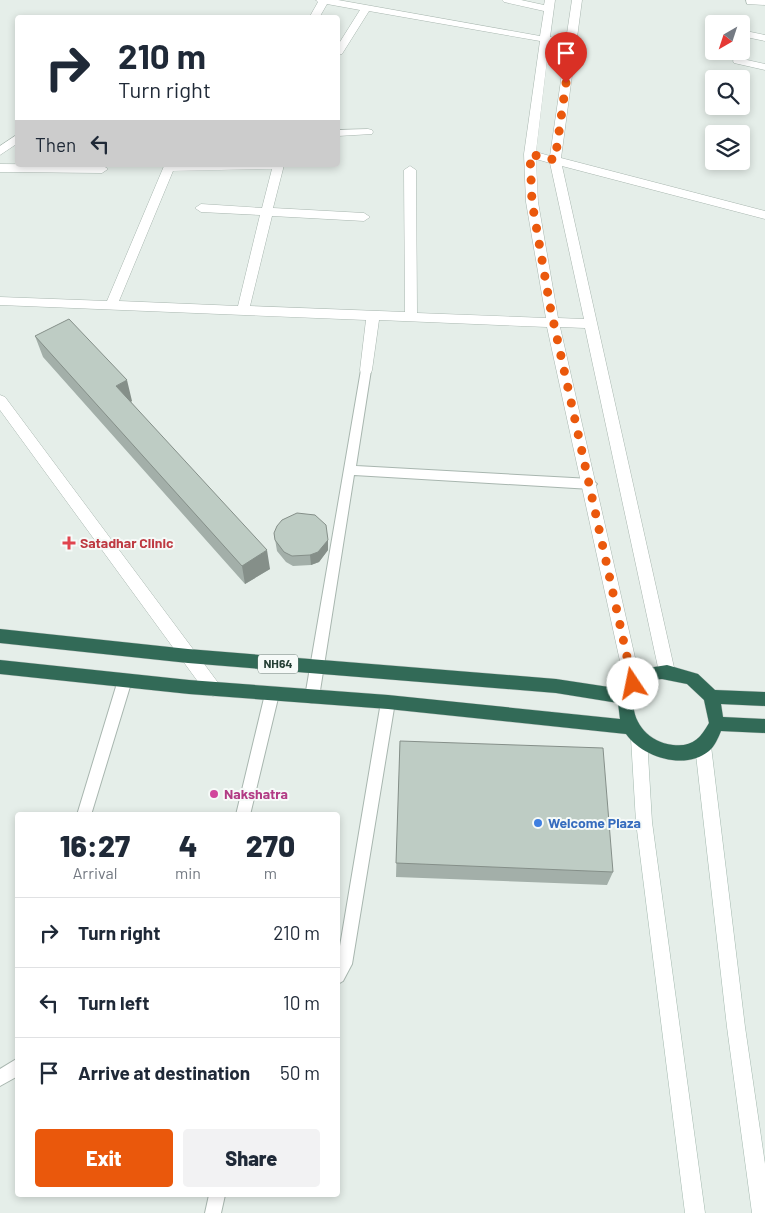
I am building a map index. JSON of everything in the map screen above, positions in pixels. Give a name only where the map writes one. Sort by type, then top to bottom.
[{"type":"highway","name":"NH64","points":[[0,636],[188,656],[630,691]]},
{"type":"highway","name":"NH64","points":[[0,666],[213,689],[388,702],[635,732],[654,748],[671,753],[688,752],[703,746]]},
{"type":"highway","points":[[635,732],[625,712],[630,691],[648,674],[667,672],[692,679],[711,697],[717,724],[703,746]]},
{"type":"highway","points":[[711,697],[765,699]]},
{"type":"highway","points":[[717,724],[765,726]]},
{"type":"street","points":[[315,15],[322,0],[571,44]]},
{"type":"street","points":[[508,0],[550,4],[530,154],[532,202],[554,324],[590,484],[630,691]]},
{"type":"street","points":[[577,0],[555,160],[667,672]]},
{"type":"street","points":[[750,2],[765,2]]},
{"type":"street","points":[[340,49],[366,8]]},
{"type":"street","points":[[750,35],[765,38]]},
{"type":"street","points":[[738,61],[765,67]]},
{"type":"street","points":[[340,133],[368,132]]},
{"type":"street","points":[[0,152],[15,140]]},
{"type":"street","points":[[530,154],[765,214]]},
{"type":"street","points":[[111,305],[168,168],[173,167]]},
{"type":"street","points":[[244,311],[278,167]]},
{"type":"street","points":[[0,168],[102,169]]},
{"type":"street","points":[[410,170],[411,318]]},
{"type":"street","points":[[201,208],[364,217]]},
{"type":"street","points":[[0,301],[591,324]]},
{"type":"street","points":[[366,370],[373,316]]},
{"type":"street","points":[[0,400],[213,689]]},
{"type":"street","points":[[635,732],[644,822],[695,1213]]},
{"type":"street","points":[[703,746],[736,1028],[762,1213]]},
{"type":"lane","points":[[312,697],[366,370]]},
{"type":"lane","points":[[350,470],[590,484]]},
{"type":"lane","points":[[85,812],[125,680]]},
{"type":"lane","points":[[244,812],[272,694]]},
{"type":"lane","points":[[340,972],[344,964],[388,702]]},
{"type":"lane","points":[[0,1078],[15,1068]]},
{"type":"lane","points":[[213,1213],[216,1197]]},
{"type":"building","points":[[69,319],[127,380],[116,386],[267,550],[242,566],[35,336]]},
{"type":"building","points":[[297,513],[315,515],[326,525],[328,540],[318,552],[310,555],[292,556],[284,552],[275,540],[274,533],[277,526],[282,520]]},
{"type":"building","points":[[400,741],[603,748],[613,872],[396,863]]},
{"type":"place","name":"Satadhar Clinic","points":[[69,543]]},
{"type":"place","name":"Nakshatra","points":[[214,794]]},
{"type":"place","name":"Welcome Plaza","points":[[538,823]]},
{"type":"route","points":[[566,83],[555,160],[530,154],[532,202],[554,324],[625,640],[633,684]]}]
